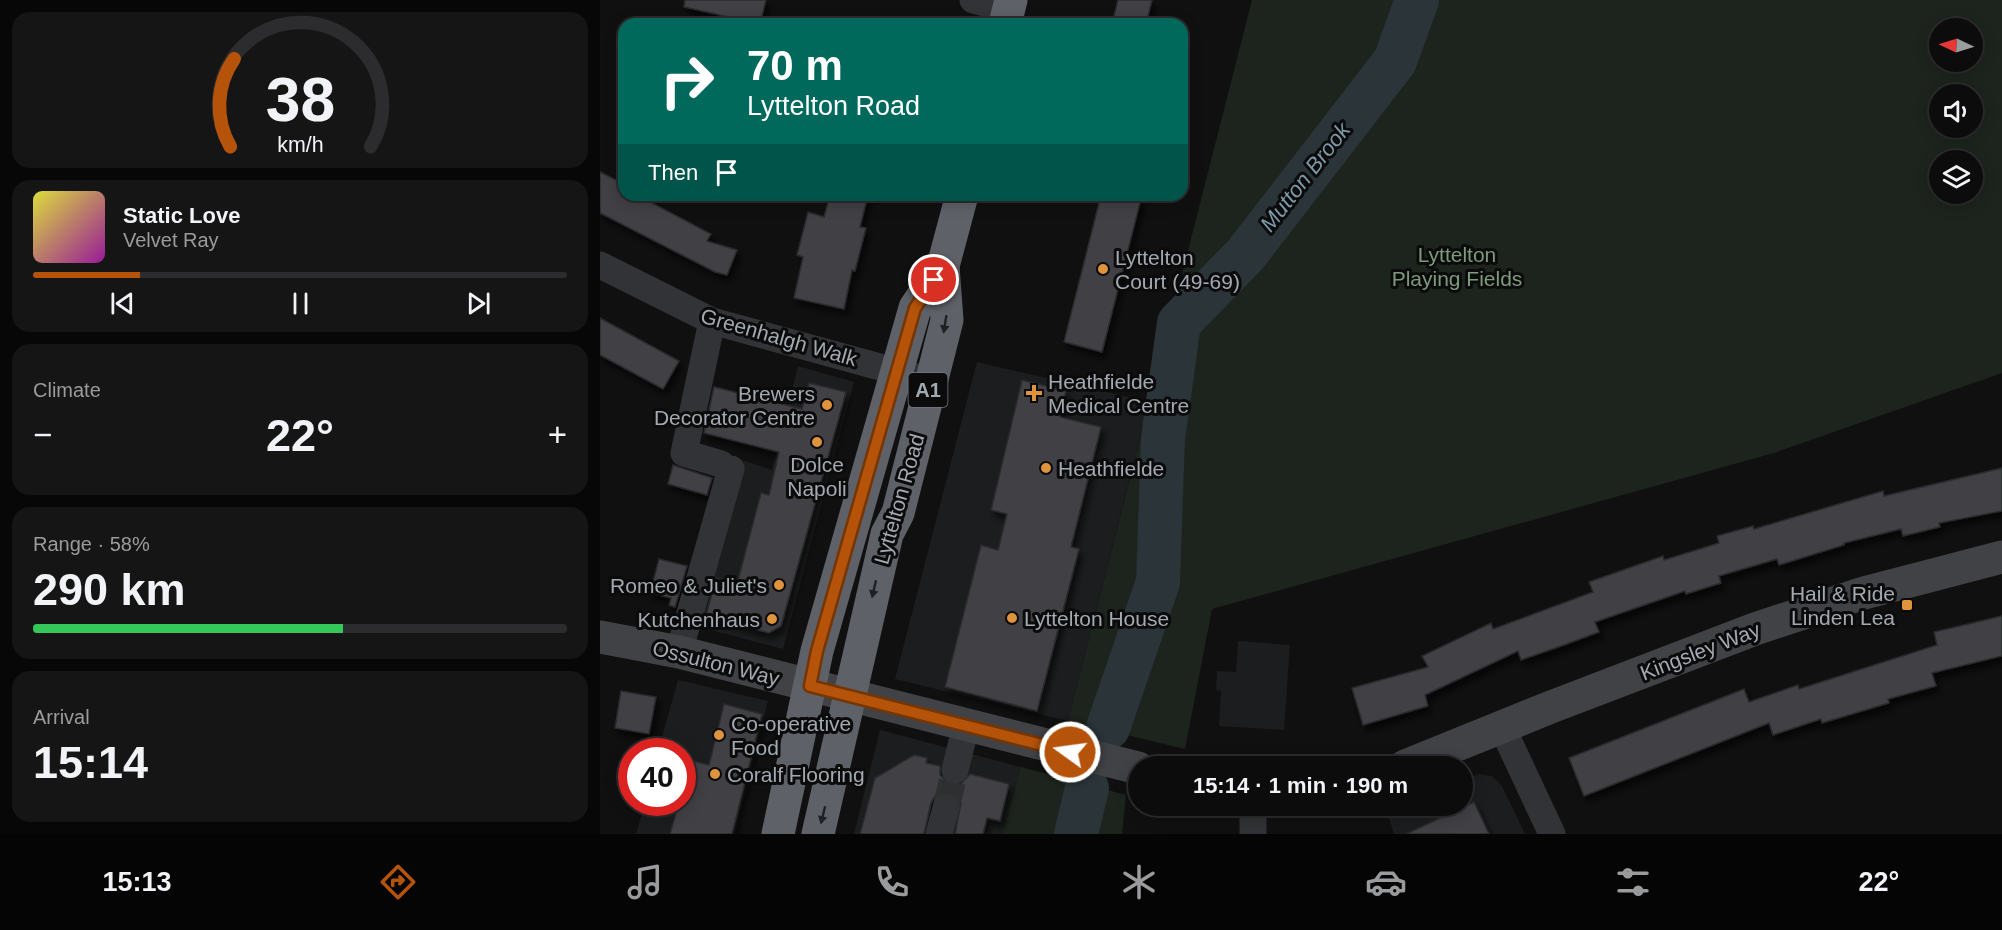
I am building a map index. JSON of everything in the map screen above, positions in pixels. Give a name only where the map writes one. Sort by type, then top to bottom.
[{"type":"highway","name":"Lyttelton Road","points":[[831,691],[817,651],[915,308],[943,266],[960,201]]},
{"type":"highway","name":"Lyttelton Road","points":[[831,691],[887,534],[898,513],[947,320],[943,266]]},
{"type":"highway","name":"A1","points":[[778,834],[831,691]]},
{"type":"highway","name":"A1","points":[[819,834],[831,691]]},
{"type":"street","points":[[973,0],[1008,11]]},
{"type":"street","name":"Greenhalgh Walk","points":[[600,265],[712,321],[931,381]]},
{"type":"street","points":[[679,652],[726,466],[684,453],[712,321]]},
{"type":"street","name":"Kingsley Way","points":[[1431,756],[1755,629],[1864,593],[2002,557]]},
{"type":"street","name":"Ossulton Way","points":[[600,637],[679,652],[831,691]]},
{"type":"street","points":[[831,691],[1128,766]]},
{"type":"street","points":[[955,770],[966,726]]},
{"type":"street","points":[[1502,728],[1552,834]]},
{"type":"street","points":[[939,834],[946,808]]},
{"type":"street","points":[[1253,816],[1253,834]]},
{"type":"shaded area","points":[[977,362],[1149,402],[1068,721],[895,679]]},
{"type":"shaded area","points":[[798,366],[854,382],[783,649],[692,625],[739,459],[772,470]]},
{"type":"shaded area","points":[[1238,641],[1290,645],[1284,730],[1219,726],[1221,691],[1216,690],[1217,671],[1236,672]]},
{"type":"shaded area","points":[[678,680],[768,701],[735,834],[636,834],[641,816],[696,816],[696,738],[662,738]]},
{"type":"shaded area","points":[[880,730],[1021,767],[1002,834],[854,834]]},
{"type":"shaded area","points":[[1479,774],[1492,776],[1502,786],[1525,834],[1394,834],[1388,816],[1473,816],[1473,776]]},
{"type":"green space","name":"Lyttelton Playing Fields","points":[[1252,0],[2002,0],[2002,373],[1774,453],[1212,609],[1185,749],[1068,721]]},
{"type":"green space","points":[[1021,767],[1126,795],[1122,834],[1002,834]]},
{"type":"building","points":[[685,0],[766,0],[762,18],[733,18],[684,7]]},
{"type":"building","points":[[1118,0],[1152,0],[1148,18],[1114,18]]},
{"type":"building","points":[[600,172],[618,181],[618,201],[648,201],[711,234],[707,241],[737,250],[727,275],[715,272],[600,213]]},
{"type":"building","points":[[828,201],[866,201],[860,227],[866,228],[855,271],[852,270],[844,309],[794,298],[803,257],[797,255],[808,212],[824,217]]},
{"type":"building","name":"Lyttelton Court (49-69)","points":[[1099,201],[1140,201],[1102,352],[1064,342]]},
{"type":"building","points":[[600,318],[679,361],[663,389],[600,355]]},
{"type":"building","points":[[1022,380],[1066,391],[1060,417],[1101,427],[1071,547],[1079,549],[1037,711],[945,687],[981,545],[998,550],[1007,514],[991,510]]},
{"type":"building","points":[[809,383],[846,392],[781,626],[769,633],[706,616],[716,578],[737,584],[761,493],[769,495],[779,452],[704,433],[714,387],[802,409]]},
{"type":"building","points":[[673,465],[712,478],[707,495],[668,484]]},
{"type":"building","points":[[2002,468],[2002,511],[1939,523],[1940,527],[1903,536],[1901,529],[1844,543],[1844,545],[1779,565],[1777,559],[1719,576],[1721,583],[1686,594],[1685,591],[1595,622],[1599,632],[1521,660],[1518,651],[1425,695],[1428,706],[1363,725],[1352,688],[1428,667],[1422,656],[1491,623],[1493,629],[1593,592],[1589,582],[1663,556],[1664,560],[1719,543],[1717,536],[1753,526],[1754,529],[1883,491],[1884,496]]},
{"type":"building","points":[[659,559],[687,566],[675,607],[669,605],[671,598],[650,593]]},
{"type":"building","points":[[2002,616],[2002,656],[1932,673],[1936,686],[1888,699],[1889,703],[1822,723],[1821,719],[1773,735],[1769,723],[1584,796],[1569,758],[1744,689],[1749,702],[1798,685],[1799,689],[1937,645],[1934,632]]},
{"type":"building","points":[[621,691],[656,697],[649,734],[615,728]]},
{"type":"building","points":[[724,704],[762,714],[732,834],[670,834],[675,816],[696,816],[696,762],[709,765]]},
{"type":"building","points":[[914,755],[927,758],[926,763],[940,766],[940,775],[951,785],[960,785],[970,774],[1009,784],[1000,821],[987,818],[983,834],[955,834],[961,803],[957,797],[943,793],[935,796],[931,803],[924,834],[860,834],[875,778]]},
{"type":"building","points":[[1473,802],[1489,834],[1406,834],[1444,816],[1473,816]]},
{"type":"waterway","name":"Mutton Brook","points":[[1108,728],[1158,582],[1163,438],[1179,323],[1246,254],[1395,61],[1417,0]]},
{"type":"waterway","name":"Mutton Brook","points":[[1076,834],[1087,788]]},
{"type":"tunnel","points":[[946,808],[955,770]]},
{"type":"place","name":"Lyttelton Court (49-69)","points":[[1103,269]]},
{"type":"place","name":"Heathfielde Medical Centre","points":[[1034,393]]},
{"type":"place","name":"Brewers Decorator Centre","points":[[827,405]]},
{"type":"place","name":"Dolce Napoli","points":[[817,442]]},
{"type":"place","name":"Heathfielde","points":[[1046,468]]},
{"type":"place","name":"Romeo & Juliet's","points":[[779,585]]},
{"type":"place","name":"Hail & Ride Linden Lea","points":[[1907,605]]},
{"type":"place","name":"Lyttelton House","points":[[1012,618]]},
{"type":"place","name":"Kutchenhaus","points":[[772,619]]},
{"type":"place","name":"Co-operative Food","points":[[719,735]]},
{"type":"place","name":"Coralf Flooring","points":[[715,774]]},
{"type":"route","points":[[934,280],[915,308],[817,651],[810,686],[1070,752]]}]
